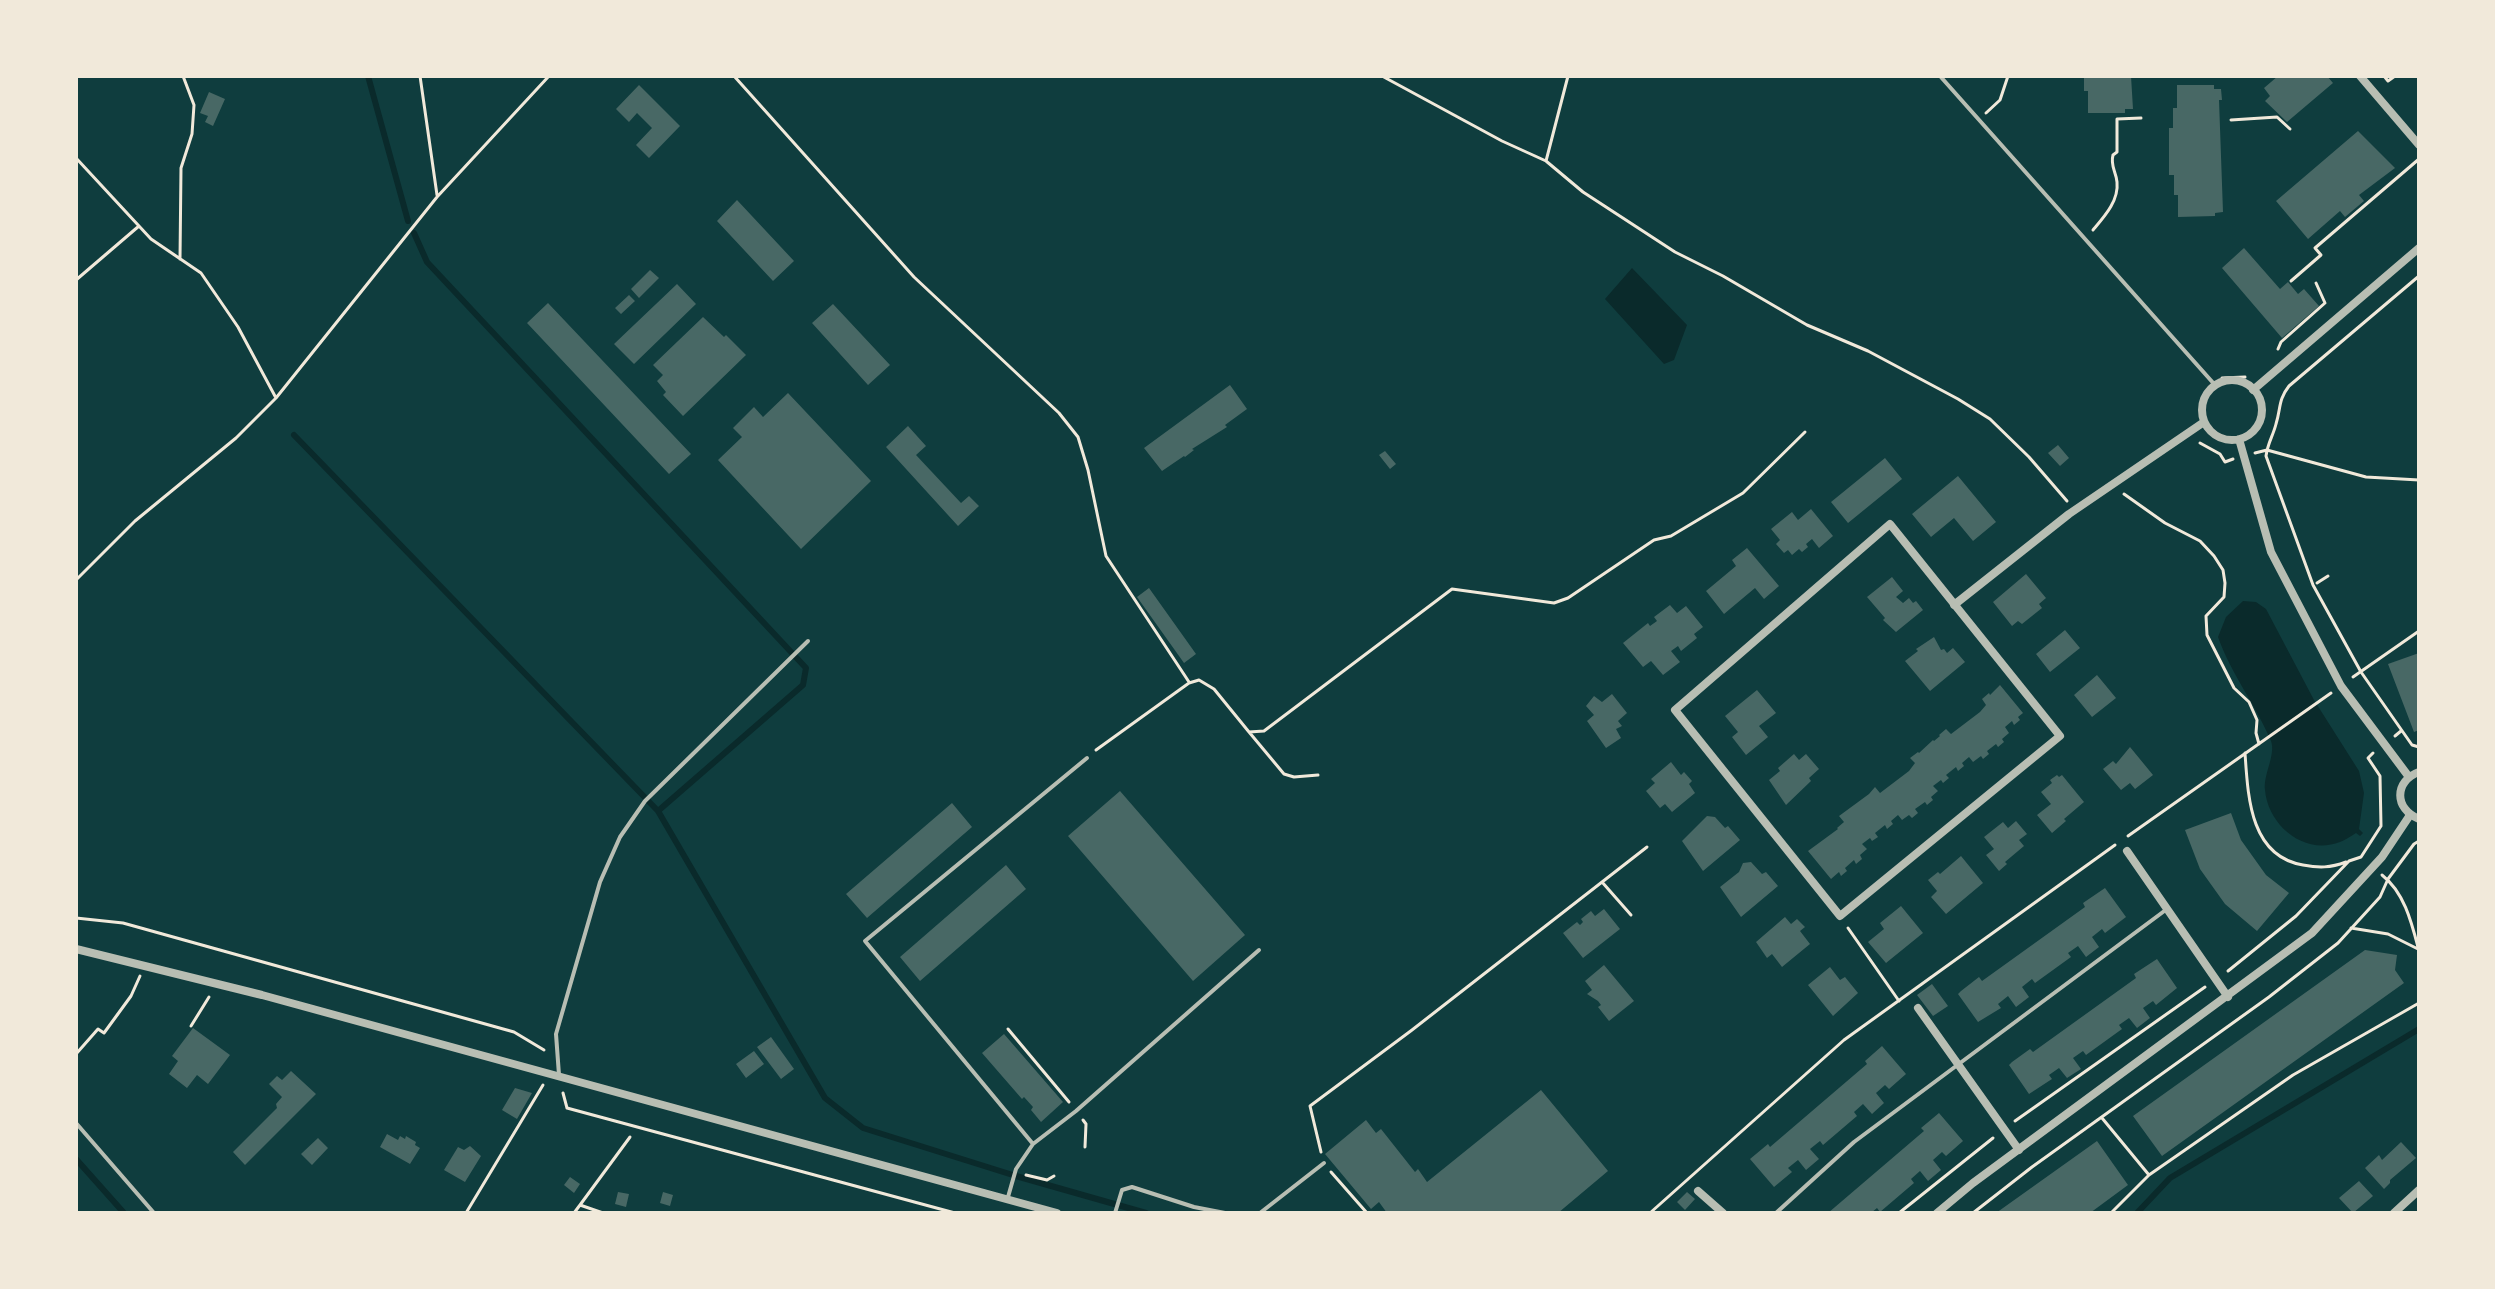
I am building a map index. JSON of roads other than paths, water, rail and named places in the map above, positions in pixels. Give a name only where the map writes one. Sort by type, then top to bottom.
[{"type":"street","points":[[2360,76],[2419,145]]},
{"type":"street","points":[[2253,390],[2419,248]]},
{"type":"street","points":[[2235,380],[2253,390],[2262,408],[2261,419],[2248,435],[2231,440],[2215,435],[2204,422],[2202,406],[2214,384],[2235,380]]},
{"type":"street","points":[[1954,605],[2075,510],[2204,422]]},
{"type":"street","points":[[2239,439],[2271,552],[2341,686],[2409,777]]},
{"type":"street","points":[[1890,524],[1954,605],[2060,736],[1840,916],[1675,710],[1890,524]]},
{"type":"street","points":[[1937,1213],[2312,933],[2415,817],[2405,810],[2400,797],[2403,782],[2419,772]]},
{"type":"street","points":[[2127,851],[2228,997]]},
{"type":"street","points":[[76,949],[216,983],[1057,1213]]},
{"type":"street","points":[[1918,1008],[2019,1150]]},
{"type":"street","points":[[2394,1213],[2419,1190]]},
{"type":"street","points":[[1698,1191],[1723,1213]]},
{"type":"lane","points":[[1940,76],[2214,384]]},
{"type":"lane","points":[[559,1078],[556,1034],[600,882],[620,837],[645,801],[808,641]]},
{"type":"lane","points":[[1033,1144],[865,941],[1087,758]]},
{"type":"lane","points":[[1776,1213],[1854,1142],[2167,909]]},
{"type":"lane","points":[[1007,1200],[1015,1171],[1033,1144],[1076,1111],[1259,950]]},
{"type":"lane","points":[[76,1123],[154,1213]]},
{"type":"lane","points":[[1260,1213],[1324,1163]]},
{"type":"lane","points":[[1115,1213],[1122,1190],[1132,1187],[1194,1207],[1225,1213]]},
{"type":"water","points":[[1632,268],[1687,325],[1674,360],[1664,364],[1605,299]]},
{"type":"water","points":[[2243,601],[2256,602],[2266,609],[2314,700],[2359,771],[2364,793],[2359,829],[2363,833],[2360,836],[2356,833],[2340,842],[2314,845],[2290,834],[2273,815],[2265,790],[2271,741],[2218,637],[2226,617]]},
{"type":"waterway","points":[[368,76],[408,221]]},
{"type":"waterway","points":[[414,233],[427,262],[806,668],[803,685],[658,811],[825,1098],[863,1128],[1146,1213]]},
{"type":"waterway","points":[[294,435],[658,811]]},
{"type":"waterway","points":[[2137,1213],[2170,1178],[2419,1029]]},
{"type":"waterway","points":[[76,1159],[124,1213]]}]
